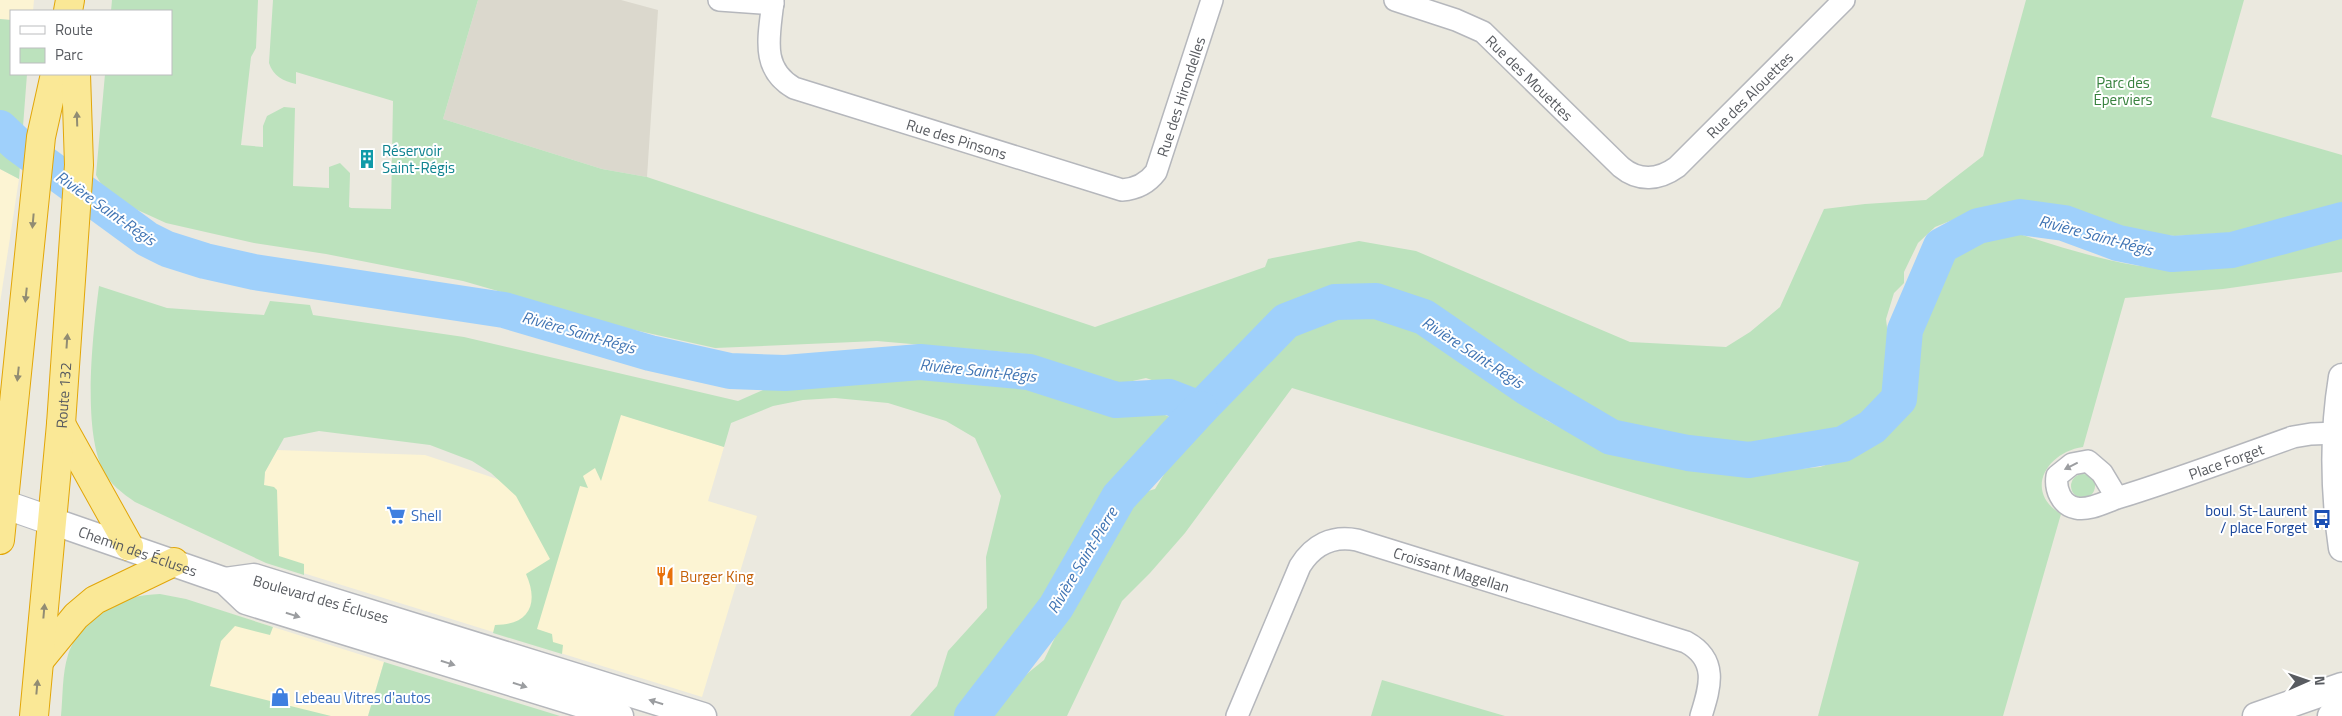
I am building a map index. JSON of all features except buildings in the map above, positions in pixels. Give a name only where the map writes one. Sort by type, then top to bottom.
[{"type":"highway","points":[[0,540],[2,504],[41,137],[55,75]]},
{"type":"highway","name":"Route 132","points":[[34,716],[61,424],[79,165],[76,75]]},
{"type":"highway","points":[[61,424],[129,546]]},
{"type":"highway","points":[[40,660],[76,616],[95,600],[174,562]]},
{"type":"main road","points":[[2,504],[52,521]]},
{"type":"street","points":[[719,0],[773,2]]},
{"type":"street","name":"Rue des Hirondelles","points":[[1139,186],[1151,179],[1160,164],[1212,0]]},
{"type":"street","name":"Rue des Mouettes","points":[[1394,0],[1456,20],[1483,32],[1621,167],[1634,175],[1649,178]]},
{"type":"street","name":"Rue des Alouettes","points":[[1649,178],[1665,175],[1677,167],[1844,0]]},
{"type":"street","name":"Rue des Pinsons","points":[[773,2],[770,52],[772,66],[777,75],[802,92],[1114,188],[1128,189],[1139,186]]},
{"type":"street","points":[[2342,377],[2337,433],[2337,496],[2342,548]]},
{"type":"street","name":"Place Forget","points":[[2117,498],[2293,437],[2337,433]]},
{"type":"street","name":"Chemin des Écluses","points":[[52,521],[129,546],[225,581]]},
{"type":"street","name":"Croissant Magellan","points":[[1237,716],[1300,566],[1317,546],[1340,538],[1357,540],[1686,642],[1694,646],[1704,658],[1710,673],[1709,689],[1702,716]]},
{"type":"street","name":"Boulevard des Écluses","points":[[225,581],[254,577],[703,716]]},
{"type":"street","name":"Boulevard des Écluses","points":[[225,581],[246,601],[620,716]]},
{"type":"street","points":[[2256,716],[2342,686]]},
{"type":"street","points":[[2331,716],[2342,712]]},
{"type":"shaded area","points":[[0,0],[34,0],[33,10],[10,10],[10,20],[0,19]]},
{"type":"shaded area","points":[[478,0],[621,0],[658,10],[647,177],[602,169],[443,119]]},
{"type":"shaded area","points":[[0,169],[19,179],[0,303]]},
{"type":"shaded area","points":[[600,408],[724,447],[708,501],[757,516],[702,697],[258,559],[265,472],[277,450],[425,455],[572,504]]},
{"type":"shaded area","points":[[225,612],[384,662],[368,716],[320,716],[207,688]]},
{"type":"green space","name":"Parc des Éperviers","points":[[112,0],[258,0],[256,48],[251,57],[241,145],[263,147],[263,126],[267,116],[284,107],[295,108],[293,186],[329,188],[329,167],[340,163],[350,173],[349,207],[391,209],[393,101],[296,72],[296,84],[276,75],[269,63],[273,0],[478,0],[443,119],[602,169],[647,177],[1095,327],[1265,267],[1268,259],[1359,241],[1416,251],[1630,342],[1726,347],[1750,332],[1780,307],[1824,209],[1926,200],[1983,156],[2026,0],[2244,0],[2211,117],[2342,155],[2342,207],[2302,220],[2243,232],[2175,236],[2128,231],[2096,224],[2050,206],[1985,207],[1935,227],[1918,243],[1904,272],[1904,283],[1894,293],[1886,319],[1892,370],[1889,395],[1866,419],[1843,432],[1809,434],[1740,453],[1722,452],[1704,439],[1595,419],[1571,405],[1466,329],[1425,305],[1384,293],[1353,288],[1316,294],[1279,309],[1195,395],[1146,378],[1115,385],[1026,354],[877,341],[715,348],[630,329],[463,281],[326,254],[254,243],[166,223],[131,207],[101,184],[96,175],[105,75],[172,75],[172,10],[111,10]]},
{"type":"green space","points":[[0,19],[10,20],[10,75],[27,75],[19,179],[0,169]]},
{"type":"green space","points":[[2013,232],[2092,256],[2146,267],[2173,269],[2228,266],[2342,237],[2342,272],[2223,289],[2125,298],[2083,447],[2070,450],[2059,456],[2050,464],[2044,474],[2042,484],[2043,495],[2050,505],[2061,514],[2003,716],[1818,716],[1859,562],[1292,388],[1185,533],[1150,573],[1122,601],[1067,716],[982,716],[1006,691],[1044,660],[1092,562],[1111,536],[1121,506],[1131,496],[1155,489],[1184,442],[1267,353],[1298,331],[1350,310],[1371,309],[1392,314],[1422,325],[1448,343],[1480,373],[1520,397],[1537,404],[1546,420],[1558,426],[1578,429],[1601,440],[1679,462],[1747,471],[1777,465],[1799,469],[1820,467],[1854,455],[1899,419],[1915,381],[1923,321],[1936,286],[1953,259],[1985,237]]},
{"type":"green space","points":[[99,286],[167,308],[264,315],[270,301],[310,305],[313,315],[464,337],[738,401],[763,390],[845,385],[916,377],[986,378],[1028,387],[1106,412],[1165,415],[1172,418],[1179,426],[1101,510],[1082,541],[1061,584],[954,716],[910,716],[937,686],[948,651],[987,608],[986,557],[1001,496],[975,438],[946,421],[888,403],[835,398],[803,400],[773,406],[731,423],[724,447],[621,415],[601,481],[595,468],[583,476],[588,488],[580,486],[537,629],[552,634],[553,642],[563,645],[562,654],[493,633],[495,625],[507,624],[524,617],[531,603],[532,594],[526,574],[550,559],[516,496],[491,473],[472,461],[430,445],[319,431],[284,438],[265,472],[264,485],[274,487],[277,490],[279,556],[304,564],[304,575],[266,563],[135,502],[121,492],[109,480],[103,470],[93,430],[91,405],[92,354]]},
{"type":"green space","points":[[2083,474],[2088,475],[2094,481],[2094,491],[2088,497],[2083,498],[2078,497],[2072,491],[2071,486],[2072,481],[2078,475]]},
{"type":"green space","points":[[160,594],[186,599],[273,627],[270,635],[235,626],[221,641],[210,686],[331,716],[61,716],[66,662],[73,643],[86,623],[101,609],[114,603]]},
{"type":"green space","points":[[384,662],[560,716],[368,716]]},
{"type":"green space","points":[[1382,680],[1505,716],[1371,716]]},
{"type":"waterway","name":"Rivière Saint-Régis","points":[[0,128],[17,144],[147,239],[167,249],[205,261],[254,272],[504,310],[650,353],[730,371],[785,373],[920,362],[1029,372],[1116,400],[1169,397],[1200,409],[1286,321],[1335,302],[1376,301],[1424,317],[1526,387],[1611,437],[1688,453],[1749,460],[1843,444],[1872,427],[1899,399],[1905,330],[1941,246],[1978,226],[2020,217],[2064,223],[2118,243],[2172,254],[2232,250],[2342,220]]},
{"type":"waterway","name":"Rivière Saint-Pierre","points":[[972,716],[1056,607],[1119,497],[1200,409]]},
{"type":"place","name":"Réservoir Saint-Régis","points":[[367,159]]},
{"type":"place","name":"Shell","points":[[396,515]]},
{"type":"place","name":"boul. St-Laurent / place Forget","points":[[2322,519]]},
{"type":"place","name":"Burger King","points":[[665,576]]},
{"type":"place","name":"Lebeau Vitres d'autos","points":[[280,697]]}]
